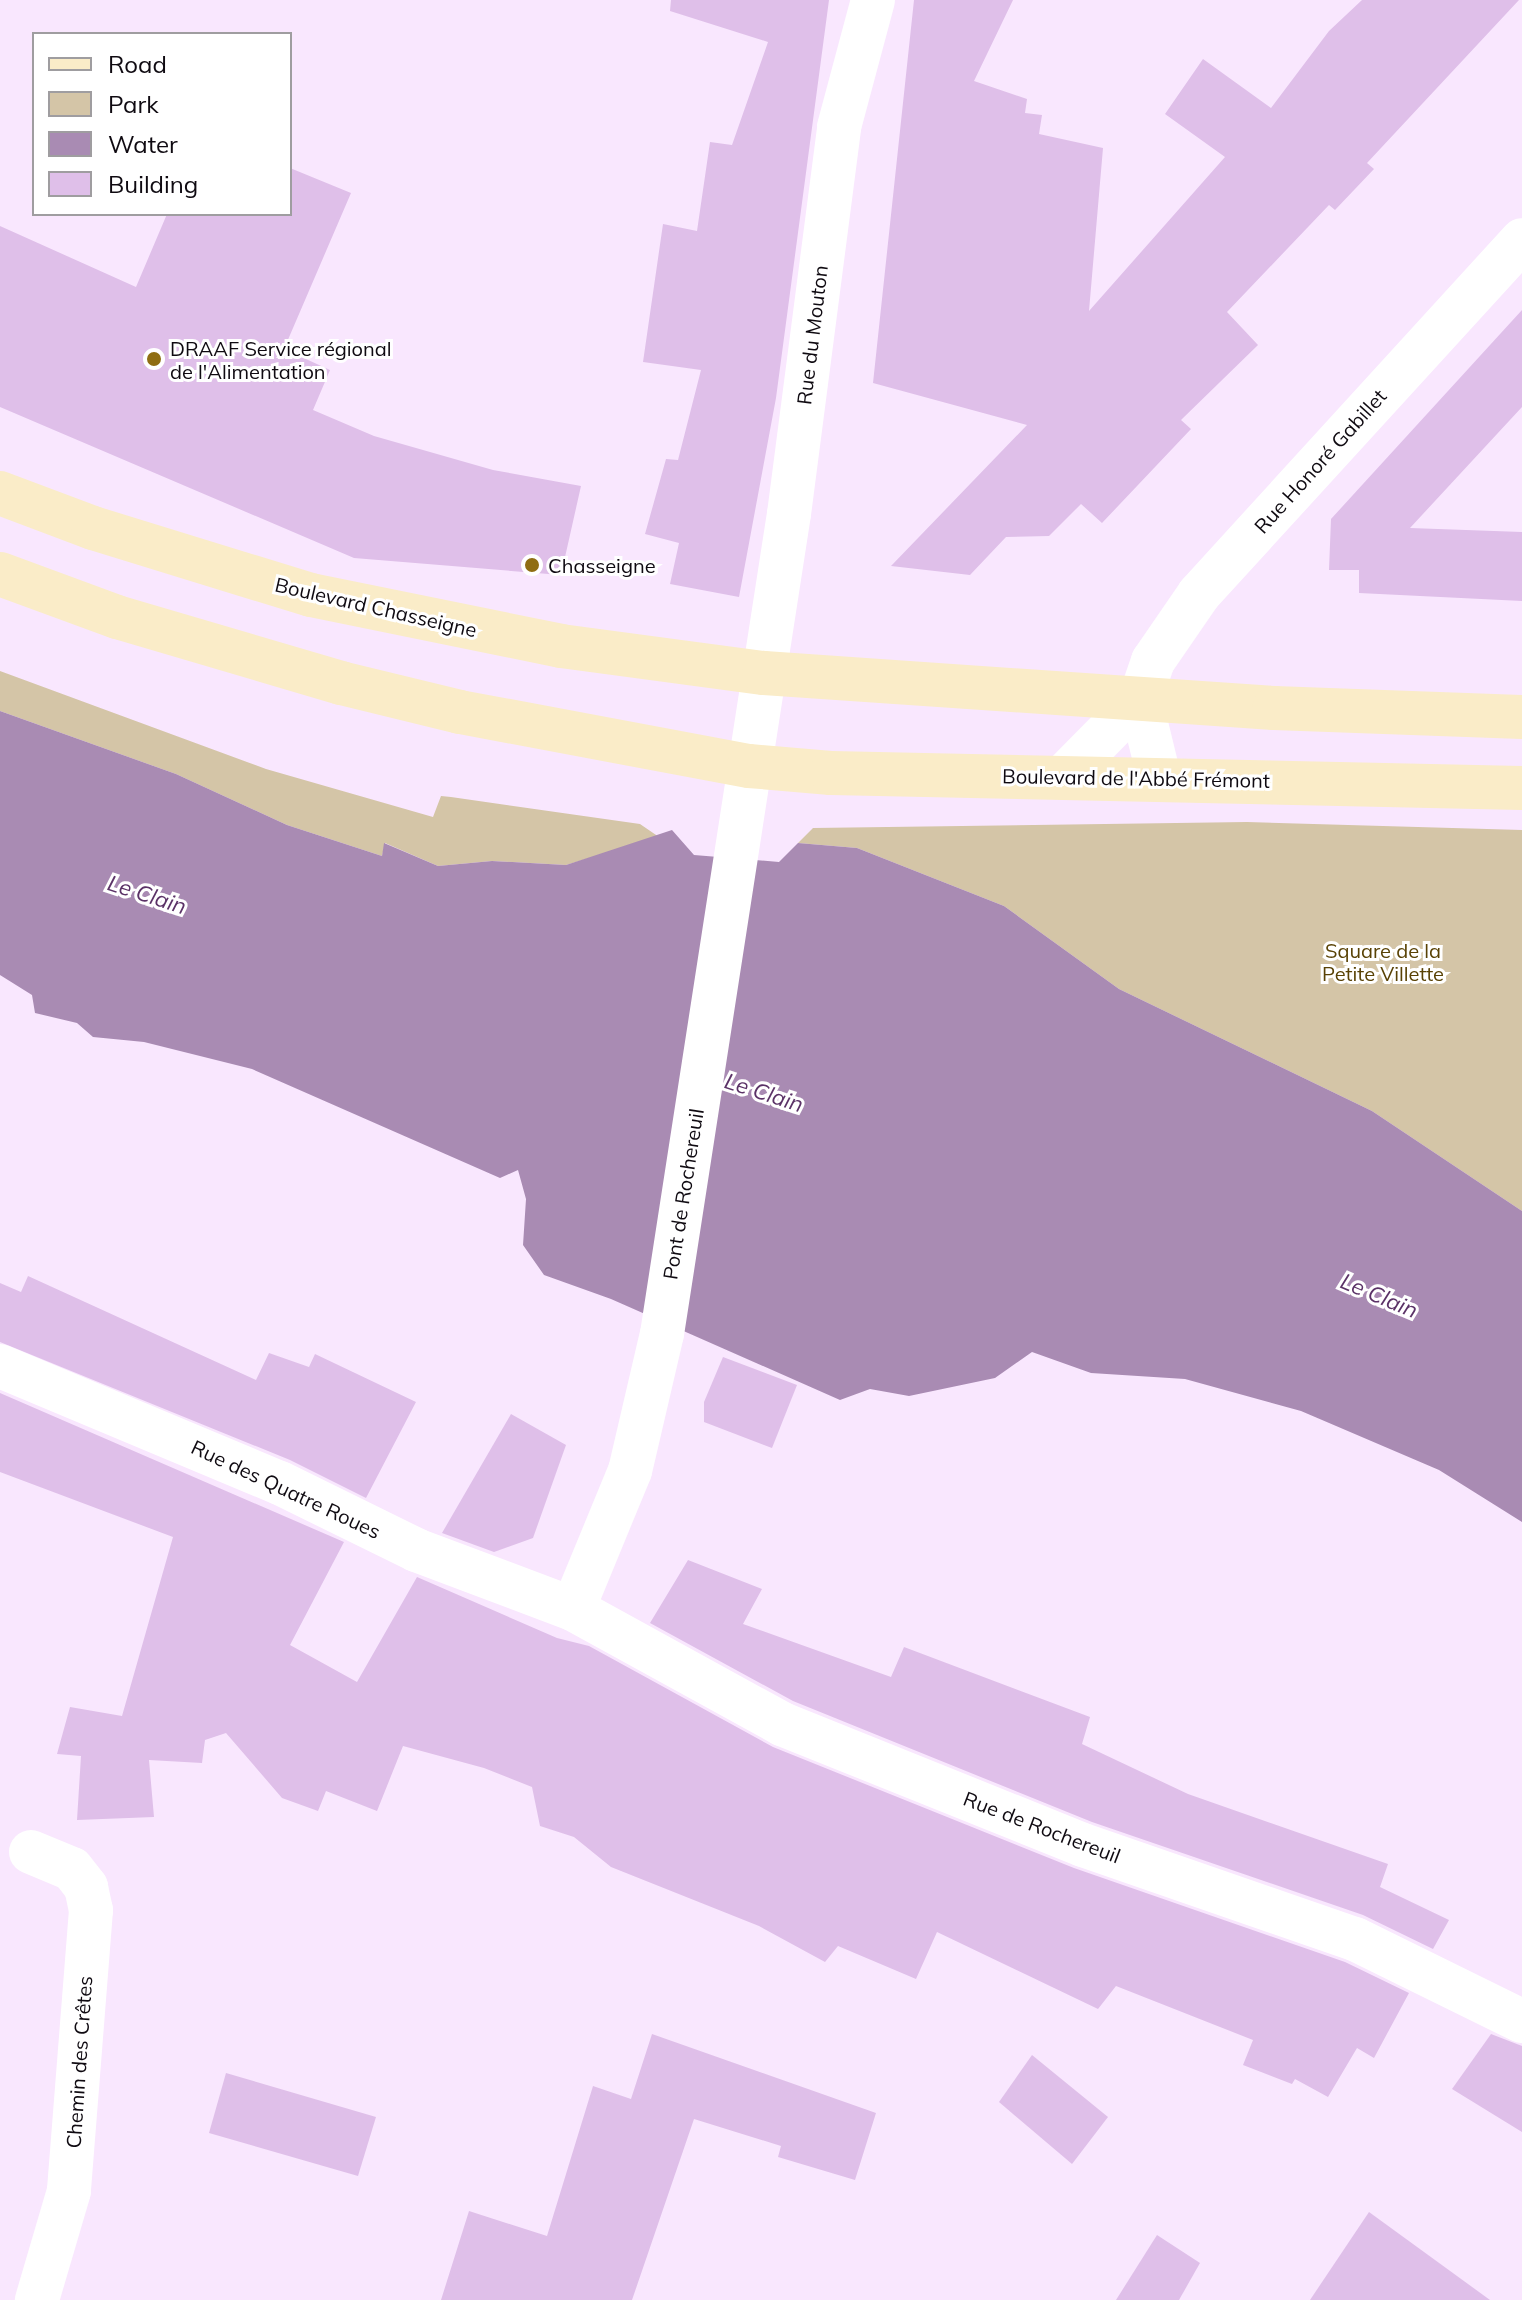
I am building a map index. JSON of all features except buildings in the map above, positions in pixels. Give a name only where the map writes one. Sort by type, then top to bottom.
[{"type":"main road","name":"Boulevard Chasseigne","points":[[0,493],[211,566],[355,605],[561,646],[764,673]]},
{"type":"main road","points":[[0,574],[117,617],[341,683],[460,712],[749,766]]},
{"type":"main road","points":[[764,673],[1140,699],[1522,717]]},
{"type":"main road","name":"Boulevard de l'Abbé Frémont","points":[[749,766],[831,773],[1159,777],[1522,788]]},
{"type":"street","name":"Rue du Mouton","points":[[749,766],[839,127],[873,0]]},
{"type":"street","name":"Rue Honoré Gabillet","points":[[1140,699],[1153,661],[1199,594],[1522,240]]},
{"type":"street","points":[[1064,776],[1140,699]]},
{"type":"street","points":[[1140,699],[1159,777]]},
{"type":"street","name":"Pont de Rochereuil","points":[[573,1609],[630,1471],[662,1334],[749,766]]},
{"type":"street","name":"Rue des Quatre Roues","points":[[0,1366],[280,1483],[416,1550],[573,1609]]},
{"type":"street","name":"Rue de Rochereuil","points":[[573,1609],[782,1724],[1083,1845],[1355,1939],[1522,2021]]},
{"type":"street","name":"Chemin des Crêtes","points":[[31,1852],[72,1869],[86,1887],[91,1910],[69,2191],[37,2300]]},
{"type":"green space","points":[[0,671],[266,769],[433,817],[441,796],[640,824],[659,837],[566,865],[492,861],[438,866],[385,843],[382,856],[287,825],[176,774],[0,711]]},
{"type":"green space","name":"Square de la Petite Villette","points":[[1247,822],[1522,830],[1522,1211],[1372,1111],[1119,989],[1004,906],[857,848],[798,843],[813,828]]},
{"type":"water","name":"Le Clain","points":[[0,711],[176,774],[287,825],[382,856],[384,843],[438,866],[492,861],[566,865],[672,830],[694,855],[779,862],[798,843],[857,848],[1004,906],[1119,989],[1372,1111],[1522,1211],[1522,1522],[1439,1470],[1301,1411],[1185,1379],[1091,1373],[1032,1352],[995,1378],[909,1396],[870,1389],[840,1400],[611,1299],[544,1275],[523,1245],[526,1199],[518,1170],[500,1178],[252,1069],[144,1042],[93,1037],[77,1023],[35,1013],[32,995],[0,975]]},
{"type":"place","name":"DRAAF Service régional de l'Alimentation","points":[[154,359]]},
{"type":"place","name":"Chasseigne","points":[[532,565]]}]
